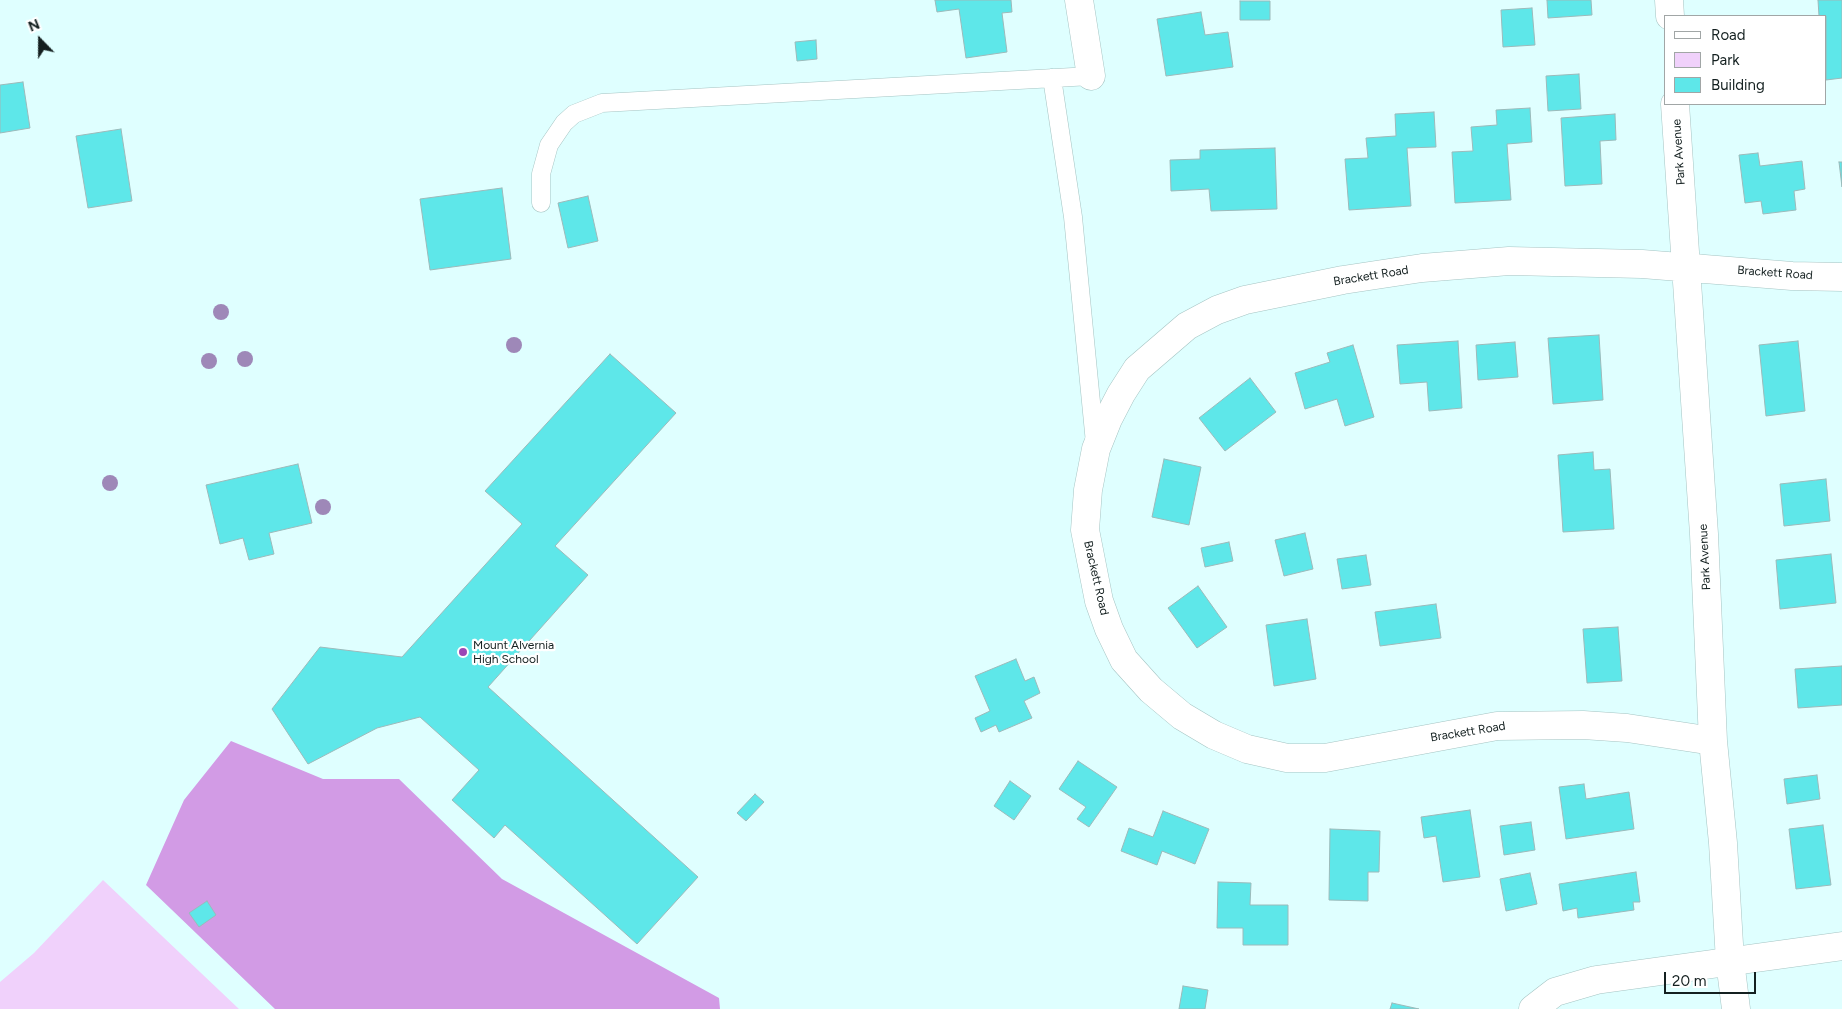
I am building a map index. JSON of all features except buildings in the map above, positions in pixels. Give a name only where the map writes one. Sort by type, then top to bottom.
[{"type":"street","points":[[1079,0],[1091,76]]},
{"type":"street","points":[[1668,0],[1670,15]]},
{"type":"street","name":"Park Avenue","points":[[1676,105],[1704,534],[1713,741],[1724,843],[1730,961],[1736,1009]]},
{"type":"street","name":"Brackett Road","points":[[1713,741],[1618,728],[1574,725],[1498,726],[1326,758],[1287,758],[1247,749],[1214,735],[1182,716],[1151,690],[1124,660],[1109,629],[1099,601],[1085,530],[1088,490],[1096,448],[1108,419],[1137,369],[1187,326],[1217,310],[1245,300],[1343,280],[1422,268],[1509,261],[1642,264],[1792,276],[1842,277]]},
{"type":"street","points":[[1533,1009],[1555,992],[1596,980],[1842,946]]},
{"type":"lane","points":[[541,203],[541,174],[549,146],[564,124],[574,114],[602,103],[1091,76]]},
{"type":"lane","points":[[1052,78],[1073,217],[1096,448]]},
{"type":"green space","points":[[103,880],[239,1009],[0,1009],[0,982],[34,953]]},
{"type":"shaded area","points":[[231,741],[323,779],[399,779],[502,879],[719,998],[720,1009],[275,1009],[146,885],[184,800]]},
{"type":"place","name":"Mount Alvernia High School","points":[[463,652]]}]
